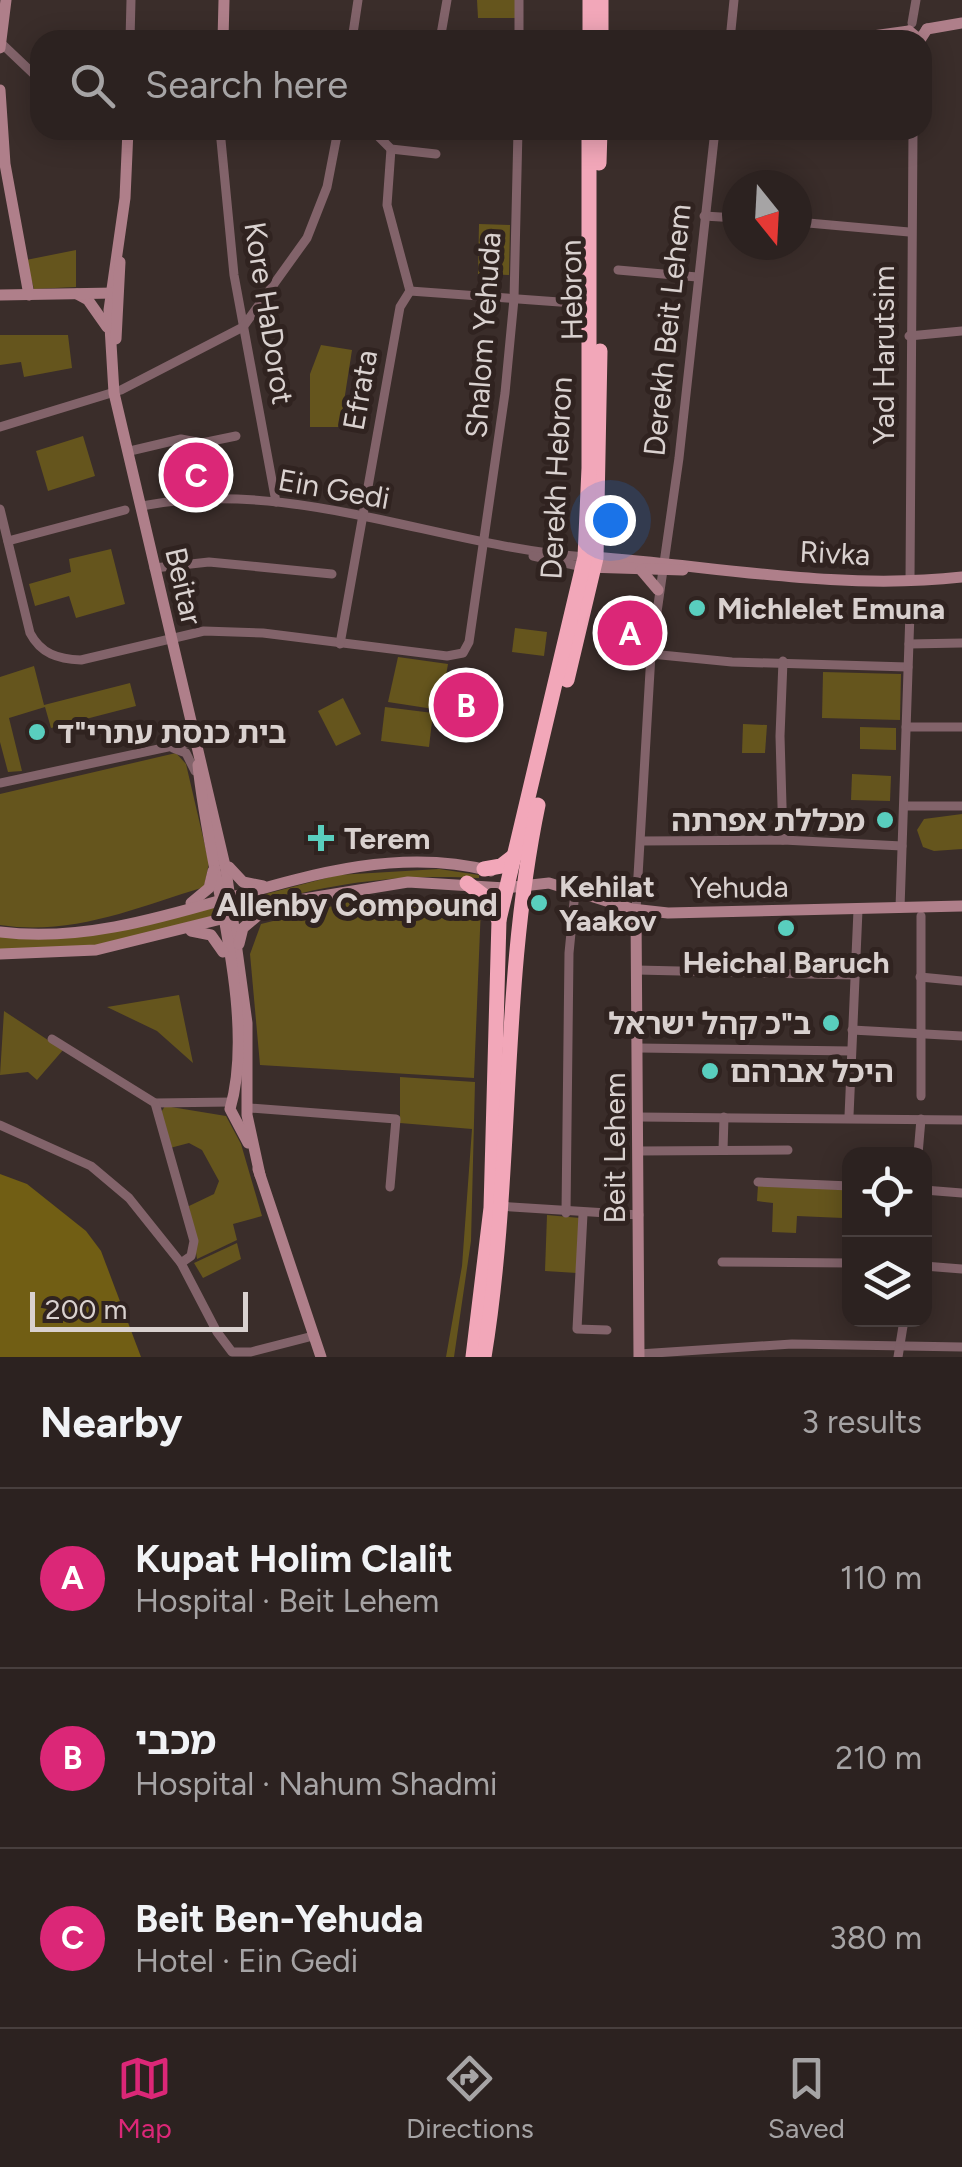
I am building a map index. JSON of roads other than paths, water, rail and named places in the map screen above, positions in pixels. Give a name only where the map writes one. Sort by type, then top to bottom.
[{"type":"highway","points":[[590,0],[597,30]]},
{"type":"highway","points":[[599,30],[601,0]]},
{"type":"highway","name":"Derekh Hebron","points":[[473,1357],[497,1207],[498,920],[512,883],[589,562],[590,140]]},
{"type":"highway","name":"Hebron","points":[[589,562],[600,140]]},
{"type":"highway","name":"Derekh Hebron","points":[[484,1357],[497,1207],[514,856],[589,562]]},
{"type":"highway","points":[[484,870],[502,866],[514,856]]},
{"type":"highway","points":[[467,883],[486,900],[498,920]]},
{"type":"street","points":[[6,0],[0,46],[30,72]]},
{"type":"street","points":[[130,30],[131,0]]},
{"type":"street","points":[[223,30],[224,0]]},
{"type":"street","points":[[354,30],[358,0]]},
{"type":"street","points":[[442,30],[446,0]]},
{"type":"street","points":[[519,0],[519,30]]},
{"type":"street","points":[[731,30],[734,0]]},
{"type":"street","points":[[916,2],[918,30]]},
{"type":"street","points":[[931,30],[962,23]]},
{"type":"street","points":[[0,90],[5,164],[29,295]]},
{"type":"street","name":"Beitar","points":[[127,140],[108,330],[154,568],[196,741],[219,860],[234,967],[240,1108]]},
{"type":"street","name":"Kore HaDorot","points":[[221,140],[236,288],[276,502]]},
{"type":"street","points":[[0,427],[118,392],[243,327],[294,261],[317,216],[336,140]]},
{"type":"street","points":[[382,140],[391,149],[436,154]]},
{"type":"street","name":"Shalom Yehuda","points":[[340,644],[447,656],[462,653],[470,642],[500,445],[514,299],[518,140]]},
{"type":"street","name":"Derekh Beit Lehem","points":[[663,565],[714,140]]},
{"type":"street","name":"Yad Harutsim","points":[[910,581],[908,232],[912,140]]},
{"type":"street","points":[[391,149],[387,205],[410,292],[573,302],[589,308]]},
{"type":"street","points":[[704,216],[722,217]]},
{"type":"street","points":[[812,223],[908,232]]},
{"type":"street","points":[[618,270],[697,277]]},
{"type":"street","points":[[236,288],[242,300],[252,304],[272,290]]},
{"type":"street","points":[[68,292],[88,300],[108,330]]},
{"type":"street","name":"Efrata","points":[[340,644],[400,308],[410,292]]},
{"type":"street","points":[[0,296],[113,294]]},
{"type":"street","name":"Beitar","points":[[113,294],[118,392]]},
{"type":"street","points":[[909,336],[962,331]]},
{"type":"street","points":[[129,446],[236,436]]},
{"type":"street","name":"Ein Gedi","points":[[142,506],[199,499],[276,502],[589,562]]},
{"type":"street","points":[[0,509],[30,633],[46,652],[81,660],[204,631],[340,644]]},
{"type":"street","points":[[8,541],[125,510]]},
{"type":"street","points":[[154,568],[209,562],[332,574]]},
{"type":"street","name":"Rivka","points":[[589,562],[641,570],[663,565]]},
{"type":"street","name":"Rivka","points":[[589,562],[910,581],[962,577]]},
{"type":"street","name":"Beit Lehem","points":[[639,1355],[637,970],[651,654],[663,565]]},
{"type":"street","points":[[641,570],[658,590]]},
{"type":"street","points":[[900,908],[910,612]]},
{"type":"street","points":[[909,644],[962,643]]},
{"type":"street","points":[[651,654],[732,662],[908,667]]},
{"type":"street","points":[[783,840],[780,736],[784,662]]},
{"type":"street","points":[[906,726],[962,727]]},
{"type":"street","points":[[0,783],[196,741]]},
{"type":"street","name":"Beitar","points":[[196,741],[200,785]]},
{"type":"street","name":"Beitar","points":[[156,750],[186,752],[200,785],[219,860]]},
{"type":"street","points":[[904,806],[962,806]]},
{"type":"street","points":[[641,841],[783,840],[902,846]]},
{"type":"street","points":[[172,912],[203,895],[219,860],[242,882],[278,886]]},
{"type":"street","points":[[0,932],[56,935],[371,866],[450,863],[484,870],[512,883]]},
{"type":"street","name":"Yehuda","points":[[512,883],[549,882],[642,911],[962,906]]},
{"type":"street","points":[[0,954],[71,953],[382,884],[512,883]]},
{"type":"street","points":[[566,1213],[574,902]]},
{"type":"street","points":[[234,967],[244,928],[270,907]]},
{"type":"street","points":[[849,1116],[858,910]]},
{"type":"street","points":[[920,1096],[921,916]]},
{"type":"street","points":[[172,933],[211,935],[234,967]]},
{"type":"street","points":[[637,970],[854,975]]},
{"type":"street","points":[[920,977],[962,981]]},
{"type":"street","points":[[852,1030],[962,1036]]},
{"type":"street","points":[[52,1039],[155,1102],[396,1120],[390,1188]]},
{"type":"street","points":[[639,1048],[851,1051]]},
{"type":"street","points":[[155,1102],[194,1241],[190,1256],[181,1263]]},
{"type":"street","points":[[240,1108],[321,1357]]},
{"type":"street","points":[[639,1117],[962,1120]]},
{"type":"street","points":[[724,1117],[724,1150]]},
{"type":"street","points":[[919,1147],[921,1119]]},
{"type":"street","points":[[0,1125],[70,1154],[108,1178],[142,1212],[181,1263],[216,1332],[232,1352],[250,1352],[313,1336]]},
{"type":"street","points":[[639,1151],[788,1150]]},
{"type":"street","points":[[758,1182],[842,1186]]},
{"type":"street","points":[[932,1190],[962,1192]]},
{"type":"street","points":[[497,1207],[639,1216]]},
{"type":"street","points":[[583,1214],[576,1329],[607,1330]]},
{"type":"street","points":[[722,1262],[842,1263]]},
{"type":"street","points":[[932,1267],[962,1269]]},
{"type":"street","points":[[898,1357],[903,1327]]},
{"type":"street","points":[[639,1355],[792,1344],[962,1347]]},
{"type":"street","points":[[792,1344],[792,1357]]},
{"type":"place","name":"Beit Ben-Yehuda","points":[[196,475]]},
{"type":"place","name":"Michlelet Emuna","points":[[697,608]]},
{"type":"place","name":"Kupat Holim Clalit","points":[[630,633]]},
{"type":"place","name":"מכבי","points":[[466,705]]},
{"type":"place","name":"בית כנסת עתרי\"ד","points":[[37,732]]},
{"type":"place","name":"מכללת אפרתה","points":[[885,820]]},
{"type":"place","name":"Terem","points":[[321,838]]},
{"type":"place","name":"Kehilat Yaakov","points":[[539,903]]},
{"type":"place","name":"Heichal Baruch","points":[[786,928]]},
{"type":"place","name":"ב\"כ קהל ישראל","points":[[831,1023]]},
{"type":"place","name":"היכל אברהם","points":[[710,1071]]},
{"type":"district","name":"Allenby Compound","points":[[357,905]]}]
